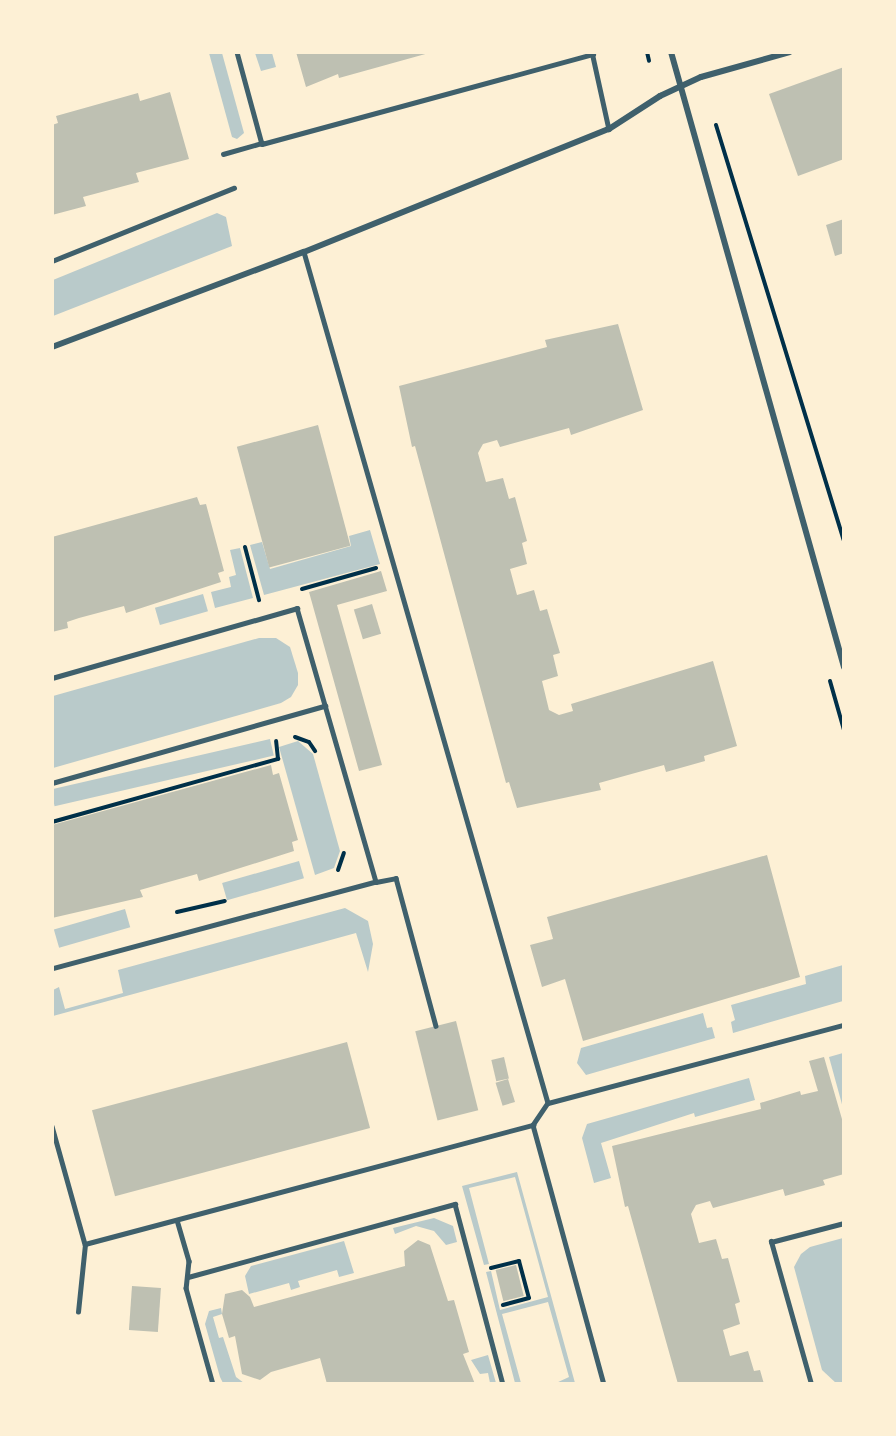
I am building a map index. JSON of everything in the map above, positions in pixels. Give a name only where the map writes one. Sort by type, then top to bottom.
[{"type":"street","points":[[671,52],[843,667]]},
{"type":"street","points":[[52,346],[304,252],[609,129],[681,86],[790,52]]},
{"type":"lane","points":[[237,52],[262,143]]},
{"type":"lane","points":[[223,154],[592,53],[609,129]]},
{"type":"lane","points":[[52,261],[234,188]]},
{"type":"lane","points":[[304,252],[548,1103]]},
{"type":"lane","points":[[52,678],[297,608],[376,882]]},
{"type":"lane","points":[[52,783],[325,706]]},
{"type":"lane","points":[[52,969],[396,878],[436,1026]]},
{"type":"lane","points":[[86,1244],[533,1125],[548,1103],[843,1025]]},
{"type":"lane","points":[[533,1125],[604,1383]]},
{"type":"lane","points":[[52,1126],[86,1244],[78,1312]]},
{"type":"lane","points":[[188,1276],[455,1204],[502,1383]]},
{"type":"lane","points":[[177,1220],[189,1261],[186,1288],[213,1383]]},
{"type":"lane","points":[[811,1383],[771,1242],[843,1223]]},
{"type":"path","points":[[715,123],[843,540]]},
{"type":"path","points":[[244,547],[259,600]]},
{"type":"path","points":[[289,737],[309,742],[320,763]]},
{"type":"path","points":[[52,822],[278,759],[274,742],[281,739]]},
{"type":"path","points":[[473,1272],[519,1261],[529,1298],[503,1305],[500,1296]]},
{"type":"path","points":[[493,1267],[495,1277]]},
{"type":"shaded area","points":[[209,53],[222,53],[244,133],[237,139],[232,137]]},
{"type":"shaded area","points":[[255,53],[272,53],[276,67],[261,71]]},
{"type":"shaded area","points":[[217,213],[226,217],[232,246],[53,316],[53,280]]},
{"type":"shaded area","points":[[370,530],[380,564],[264,595],[250,545],[262,542],[270,569],[351,546],[349,536]]},
{"type":"shaded area","points":[[240,548],[253,598],[215,608],[211,592],[231,587],[229,577],[236,575],[230,550]]},
{"type":"shaded area","points":[[203,594],[208,611],[160,625],[155,608]]},
{"type":"shaded area","points":[[259,638],[276,638],[290,647],[298,673],[298,685],[291,697],[281,703],[53,768],[53,696]]},
{"type":"shaded area","points":[[270,739],[274,756],[55,806],[52,789]]},
{"type":"shaded area","points":[[298,741],[313,754],[340,851],[334,868],[315,875],[279,747]]},
{"type":"shaded area","points":[[299,861],[304,878],[227,900],[222,883]]},
{"type":"shaded area","points":[[345,908],[368,921],[373,944],[368,972],[356,933],[53,1016],[53,990],[59,987],[65,1009],[123,993],[118,970]]},
{"type":"shaded area","points":[[125,909],[130,927],[59,948],[54,929]]},
{"type":"shaded area","points":[[843,965],[843,1001],[733,1033],[731,1022],[735,1020],[731,1005],[806,984],[805,976]]},
{"type":"shaded area","points":[[703,1013],[707,1028],[712,1027],[715,1038],[586,1075],[577,1063],[581,1048]]},
{"type":"shaded area","points":[[844,1053],[843,1108],[829,1057]]},
{"type":"shaded area","points":[[749,1078],[755,1100],[695,1117],[694,1113],[601,1143],[611,1178],[594,1183],[582,1138],[587,1124]]},
{"type":"shaded area","points":[[517,1172],[575,1383],[556,1383],[569,1377],[548,1302],[502,1314],[521,1383],[515,1383],[486,1272],[491,1271],[500,1310],[548,1297],[515,1177],[469,1188],[489,1264],[484,1265],[462,1186]]},
{"type":"shaded area","points":[[434,1218],[453,1226],[457,1242],[446,1245],[434,1231],[416,1226],[395,1234],[393,1228]]},
{"type":"shaded area","points":[[843,1238],[844,1383],[837,1384],[822,1370],[794,1267],[801,1254],[810,1247]]},
{"type":"shaded area","points":[[344,1241],[354,1273],[339,1277],[337,1270],[298,1281],[300,1287],[291,1290],[289,1283],[249,1294],[245,1276],[251,1266]]},
{"type":"shaded area","points":[[221,1308],[222,1314],[213,1317],[219,1338],[223,1337],[236,1377],[244,1383],[223,1383],[220,1377],[205,1324],[209,1311]]},
{"type":"shaded area","points":[[488,1355],[496,1383],[490,1383],[488,1373],[480,1374],[471,1360]]},
{"type":"building","points":[[296,52],[429,53],[339,78],[338,74],[306,87]]},
{"type":"building","points":[[844,67],[844,159],[798,176],[769,94]]},
{"type":"building","points":[[170,92],[189,159],[136,173],[139,182],[83,197],[86,206],[52,215],[52,125],[58,123],[56,116],[138,93],[140,101]]},
{"type":"building","points":[[844,219],[844,253],[835,256],[826,225]]},
{"type":"building","points":[[618,324],[643,410],[571,435],[569,428],[500,447],[497,440],[483,444],[478,453],[486,482],[503,478],[509,499],[515,497],[527,541],[522,543],[527,564],[510,569],[517,595],[534,590],[540,611],[547,609],[560,653],[553,655],[558,676],[542,681],[549,710],[559,715],[573,711],[571,704],[713,661],[737,746],[704,756],[705,761],[666,772],[664,765],[599,783],[601,790],[517,808],[509,782],[506,783],[415,446],[412,447],[399,386],[547,347],[545,340]]},
{"type":"building","points":[[318,425],[350,546],[269,567],[237,447]]},
{"type":"building","points":[[197,497],[200,505],[206,504],[224,571],[218,573],[221,582],[126,613],[124,606],[79,618],[67,622],[68,628],[52,632],[52,537]]},
{"type":"building","points":[[381,571],[387,591],[337,605],[382,765],[359,771],[309,592]]},
{"type":"building","points":[[372,604],[381,634],[363,639],[354,610]]},
{"type":"building","points":[[271,765],[273,775],[279,773],[298,840],[292,842],[294,851],[199,881],[197,874],[140,890],[143,897],[52,918],[52,825]]},
{"type":"building","points":[[767,855],[800,977],[583,1041],[565,979],[542,987],[530,945],[553,939],[547,917]]},
{"type":"building","points":[[456,1021],[478,1110],[438,1120],[415,1031]]},
{"type":"building","points":[[347,1042],[370,1128],[115,1196],[92,1110]]},
{"type":"building","points":[[504,1057],[509,1078],[496,1081],[491,1060]]},
{"type":"building","points":[[824,1057],[844,1126],[844,1174],[823,1180],[825,1185],[785,1196],[783,1189],[713,1208],[710,1201],[696,1205],[691,1214],[699,1243],[716,1239],[722,1259],[728,1258],[740,1302],[735,1304],[740,1324],[723,1330],[730,1356],[748,1351],[754,1371],[760,1370],[764,1384],[678,1384],[628,1206],[625,1207],[612,1146],[761,1109],[760,1103],[800,1091],[801,1095],[818,1091],[809,1061]]},
{"type":"building","points":[[508,1079],[515,1102],[503,1106],[496,1083]]},
{"type":"building","points":[[418,1240],[430,1245],[448,1301],[454,1300],[469,1352],[463,1354],[475,1384],[327,1384],[320,1358],[271,1372],[260,1380],[242,1374],[235,1336],[229,1338],[222,1314],[225,1294],[242,1290],[250,1297],[254,1307],[405,1266],[404,1251]]},
{"type":"building","points":[[516,1265],[524,1296],[503,1301],[496,1270]]},
{"type":"building","points":[[132,1286],[161,1288],[158,1332],[129,1330]]}]
